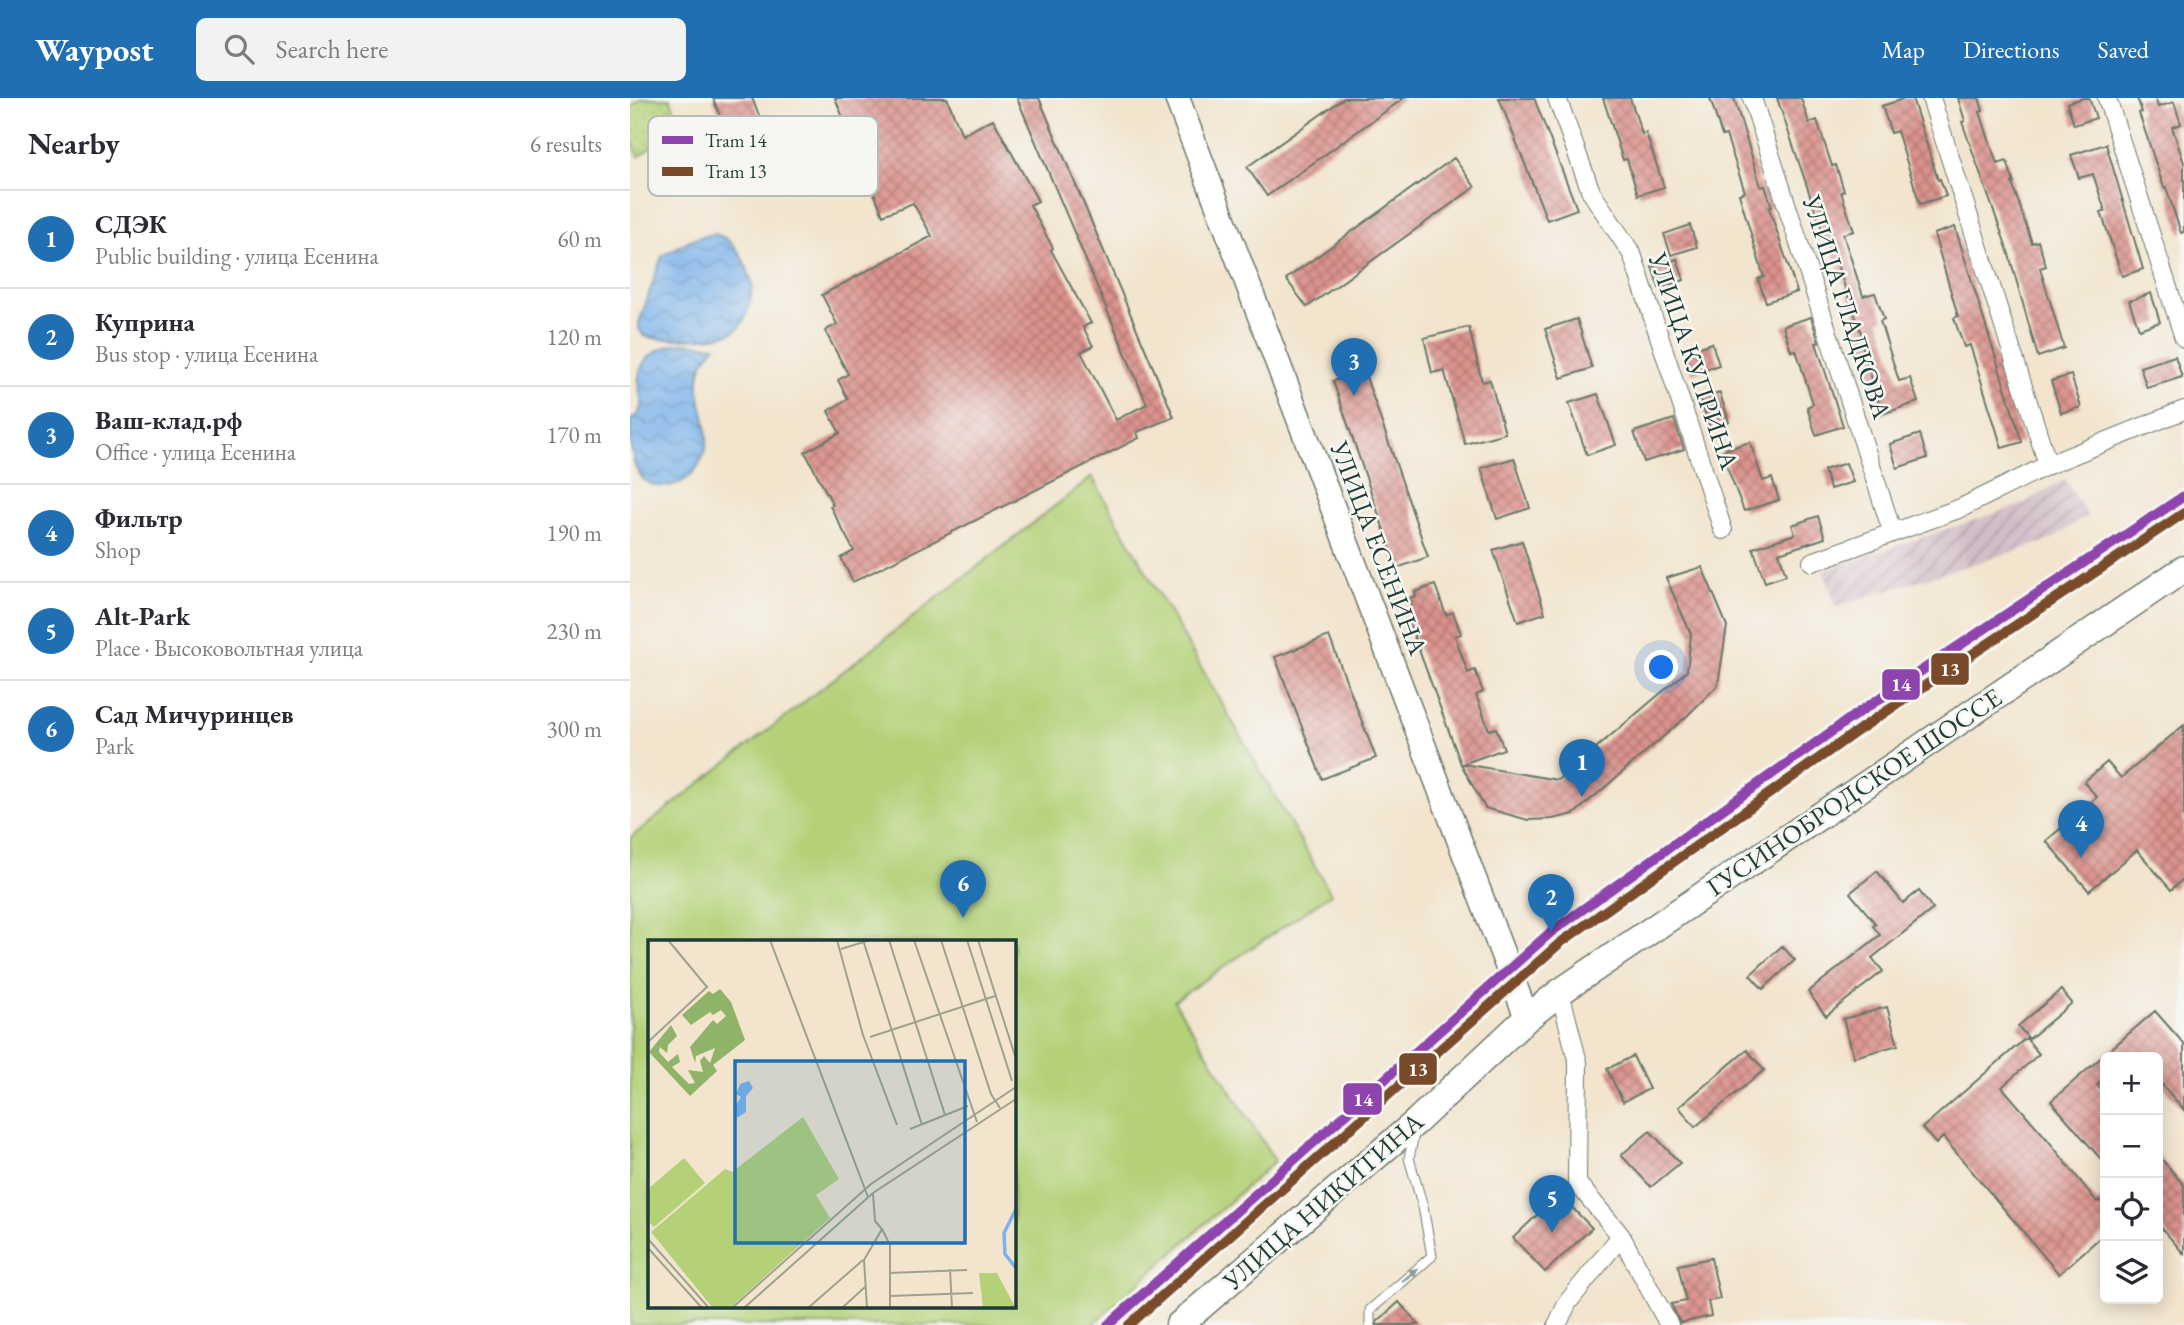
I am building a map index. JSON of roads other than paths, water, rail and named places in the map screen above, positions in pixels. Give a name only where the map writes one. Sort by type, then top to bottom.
[{"type":"main road","name":"ГУСИНОБРОДСКОЕ ШОССЕ","points":[[1527,1018],[1560,992],[2184,569]]},
{"type":"main road","name":"УЛИЦА НИКИТИНА","points":[[1184,1324],[1416,1122],[1527,1018]]},
{"type":"street","name":"УЛИЦА ЕСЕНИНА","points":[[1177,98],[1527,1018]]},
{"type":"street","name":"УЛИЦА КУПРИНА","points":[[1557,98],[1591,192],[1632,254],[1723,530]]},
{"type":"street","name":"УЛИЦА ГЛАДКОВА","points":[[1752,98],[1892,531]]},
{"type":"street","points":[[1931,98],[2048,465]]},
{"type":"street","points":[[2107,98],[2184,338]]},
{"type":"street","points":[[1812,562],[1961,508],[2048,465],[2184,410]]},
{"type":"street","points":[[1560,992],[1578,1063],[1577,1182],[1621,1236],[1669,1325]]},
{"type":"street","points":[[1557,1325],[1568,1302],[1621,1236]]},
{"type":"lane","points":[[1370,1325],[1370,1310],[1432,1256],[1423,1207],[1409,1158],[1416,1122]]},
{"type":"water","points":[[712,234],[728,240],[734,246],[744,261],[753,286],[741,324],[731,332],[707,338],[644,336],[639,329],[639,323],[662,256],[690,240]]},
{"type":"water","points":[[684,343],[716,346],[703,363],[699,378],[707,433],[706,447],[701,461],[688,478],[669,486],[654,485],[639,473],[632,453],[630,421],[636,416],[641,405],[639,376],[641,368],[650,356],[669,346]]},
{"type":"tram line","name":"14","points":[[1108,1325],[1551,932],[1852,717],[2184,496]]},
{"type":"tram line","name":"13","points":[[1129,1325],[1560,943],[1860,729],[2184,513]]},
{"type":"place","name":"Ваш-клад.рф","points":[[1354,396]]},
{"type":"place","name":"СДЭК","points":[[1582,797]]},
{"type":"place","name":"Фильтр","points":[[2081,858]]},
{"type":"place","name":"Сад Мичуринцев","points":[[963,918]]},
{"type":"place","name":"Куприна","points":[[1551,932]]},
{"type":"place","name":"Alt-Park","points":[[1552,1233]]}]
